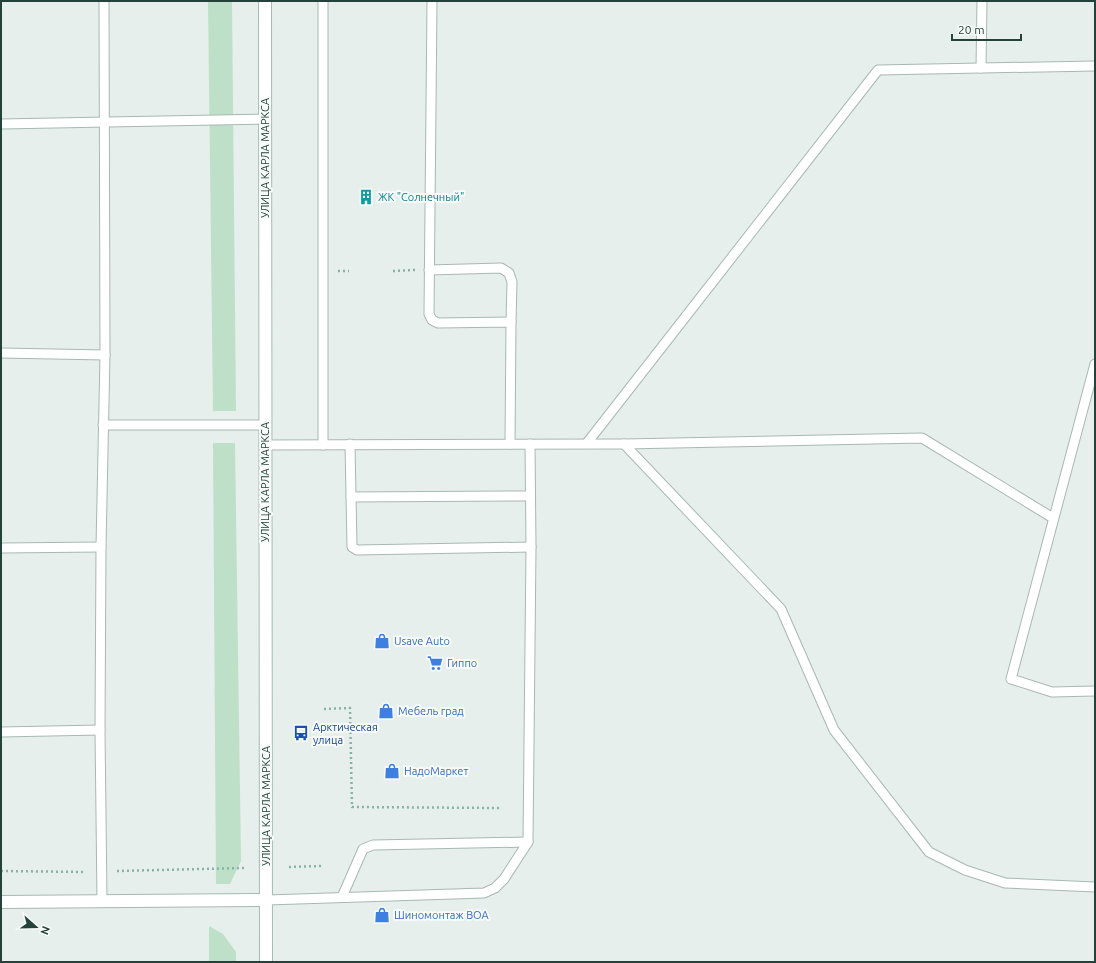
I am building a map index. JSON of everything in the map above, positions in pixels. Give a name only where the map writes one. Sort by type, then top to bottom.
[{"type":"street","name":"УЛИЦА КАРЛА МАРКСА","points":[[265,1],[264,445],[267,900],[266,962]]},
{"type":"street","points":[[1,902],[267,900]]},
{"type":"lane","points":[[102,901],[100,730],[101,547],[105,355],[104,1]]},
{"type":"lane","points":[[323,1],[323,445]]},
{"type":"lane","points":[[432,1],[429,314],[432,320],[438,323],[511,322]]},
{"type":"lane","points":[[981,68],[982,1]]},
{"type":"lane","points":[[587,443],[878,70],[1095,66]]},
{"type":"lane","points":[[1,124],[105,123],[265,118]]},
{"type":"lane","points":[[429,270],[501,268],[509,273],[512,282],[510,444]]},
{"type":"lane","points":[[1,353],[105,355]]},
{"type":"lane","points":[[1095,364],[1091,392],[1053,518],[1011,679],[1052,692],[1095,691]]},
{"type":"lane","points":[[103,425],[265,425]]},
{"type":"lane","points":[[264,445],[624,444],[922,438],[1053,518]]},
{"type":"lane","points":[[350,444],[351,542],[352,547],[357,550],[531,547]]},
{"type":"lane","points":[[267,900],[484,893],[495,888],[504,879],[528,842],[531,547],[530,444]]},
{"type":"lane","points":[[624,444],[781,609],[834,730],[929,852],[965,870],[1005,883],[1095,887]]},
{"type":"lane","points":[[351,497],[530,496]]},
{"type":"lane","points":[[1,548],[101,547]]},
{"type":"lane","points":[[1,732],[100,730]]},
{"type":"lane","points":[[342,897],[363,849],[373,845],[528,842]]},
{"type":"path","points":[[393,271],[429,270]]},
{"type":"path","points":[[324,708],[350,708],[352,807],[500,808]]},
{"type":"path","points":[[290,867],[323,865]]},
{"type":"path","points":[[214,869],[244,868]]},
{"type":"green space","points":[[208,1],[232,1],[236,411],[213,411]]},
{"type":"green space","points":[[213,443],[235,443],[241,861],[230,884],[216,884]]},
{"type":"green space","points":[[209,926],[223,934],[236,952],[236,962],[209,962]]},
{"type":"place","name":"ЖК \"Солнечный\"","points":[[366,197]]},
{"type":"place","name":"Usave Auto","points":[[382,641]]},
{"type":"place","name":"Гиппо","points":[[435,663]]},
{"type":"place","name":"Мебель град","points":[[386,711]]},
{"type":"place","name":"Арктическая улица","points":[[301,733]]},
{"type":"place","name":"НадоМаркет","points":[[392,771]]},
{"type":"place","name":"Шиномонтаж ВОА","points":[[382,915]]}]
